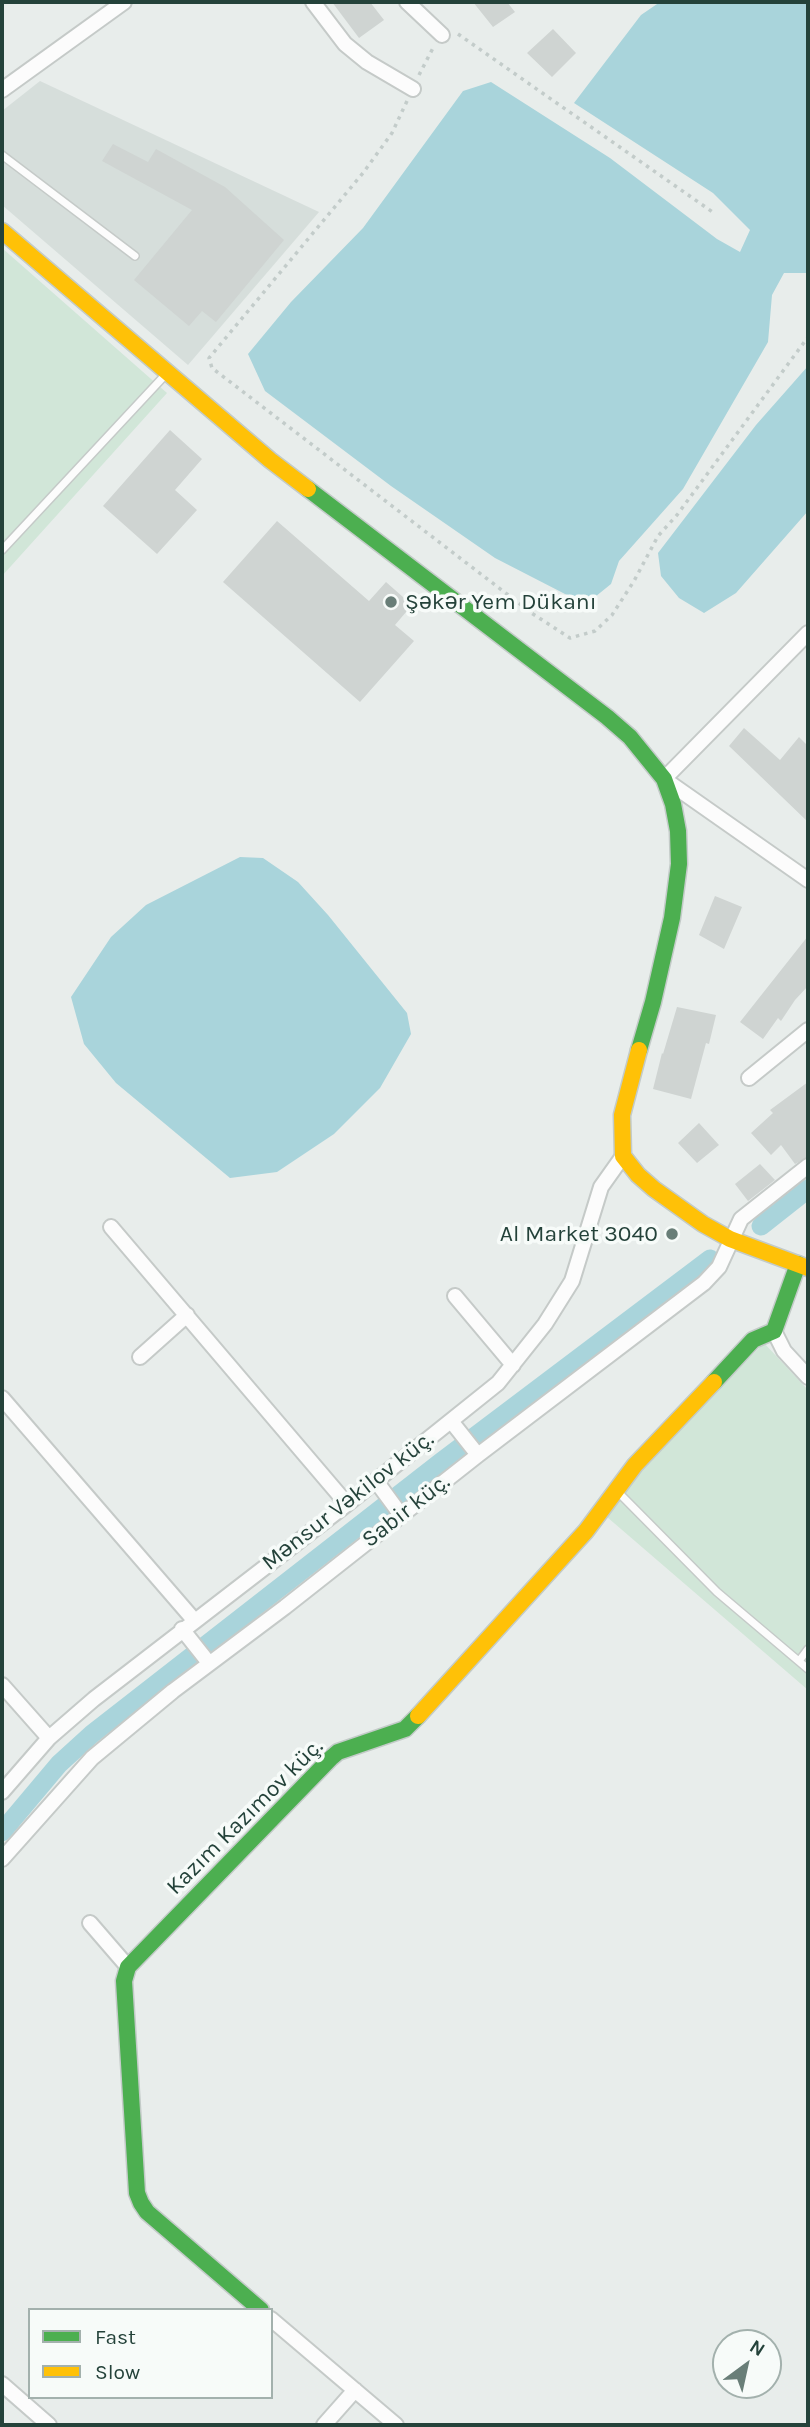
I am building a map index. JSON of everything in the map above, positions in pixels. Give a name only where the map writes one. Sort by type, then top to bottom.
[{"type":"street","points":[[2,90],[124,2]]},
{"type":"street","points":[[313,2],[345,44],[367,62],[413,89]]},
{"type":"street","points":[[407,2],[442,35]]},
{"type":"street","points":[[3,235],[270,460],[607,717],[630,737],[664,779],[808,880]]},
{"type":"street","points":[[664,779],[808,633]]},
{"type":"street","points":[[664,779],[678,831],[677,887],[653,1002],[622,1115],[624,1156],[638,1175],[654,1189],[703,1224],[730,1239],[803,1266],[774,1331],[784,1351],[808,1377]]},
{"type":"street","points":[[749,1078],[808,1030]]},
{"type":"street","name":"Mənsur Vəkilov küç.","points":[[2,1792],[49,1738],[94,1699],[347,1504],[498,1383],[545,1324],[572,1281],[601,1187],[624,1156]]},
{"type":"street","name":"Sabir küç.","points":[[2,1859],[92,1758],[209,1663],[704,1283],[719,1267],[741,1219],[808,1166]]},
{"type":"street","points":[[111,1227],[347,1504]]},
{"type":"street","points":[[455,1296],[513,1365]]},
{"type":"street","points":[[139,1357],[187,1315]]},
{"type":"street","name":"Kazım Kazımov küç.","points":[[128,1968],[331,1758],[338,1752],[405,1729],[426,1709],[586,1531],[635,1465],[753,1340],[774,1331]]},
{"type":"street","points":[[2,1398],[188,1625],[209,1663]]},
{"type":"street","points":[[451,1421],[478,1455]]},
{"type":"street","points":[[376,1481],[401,1516]]},
{"type":"street","points":[[2,1685],[49,1738]]},
{"type":"street","points":[[90,1923],[128,1968],[124,1981],[137,2193],[141,2203],[146,2212],[259,2308]]},
{"type":"street","points":[[273,2321],[396,2425]]},
{"type":"street","points":[[2,2384],[49,2425]]},
{"type":"street","points":[[324,2425],[355,2390]]},
{"type":"lane","points":[[2,155],[135,256]]},
{"type":"lane","points":[[2,550],[168,372]]},
{"type":"lane","points":[[616,1490],[718,1592],[808,1669]]},
{"type":"lane","points":[[799,1661],[808,1649]]},
{"type":"path","points":[[714,214],[463,35],[451,32],[442,35],[430,52],[392,134],[363,173],[209,358],[212,368],[223,377],[533,614],[570,638],[595,631],[612,615],[658,536],[677,515],[808,337]]},
{"type":"shaded area","points":[[40,81],[319,212],[188,365],[2,205],[2,111]]},
{"type":"green space","points":[[2,248],[167,393],[2,576]]},
{"type":"green space","points":[[764,1343],[808,1390],[808,1690],[607,1517],[643,1467]]},
{"type":"water","points":[[660,2],[808,2],[808,273],[784,273],[772,295],[768,342],[683,489],[619,561],[611,584],[590,601],[565,594],[495,558],[391,486],[265,391],[248,354],[291,302],[363,228],[463,91],[491,82],[610,158],[717,239],[740,252],[750,230],[713,193],[574,103],[641,15]]},
{"type":"water","points":[[808,366],[808,511],[736,593],[704,613],[679,598],[661,576],[658,553],[756,425]]},
{"type":"water","points":[[240,857],[263,858],[298,882],[407,1013],[411,1034],[380,1088],[334,1134],[277,1172],[230,1178],[116,1083],[84,1044],[71,997],[111,937],[146,905]]},
{"type":"building","points":[[332,2],[370,2],[384,20],[359,38]]},
{"type":"building","points":[[473,2],[507,2],[515,12],[493,27]]},
{"type":"building","points":[[553,29],[576,53],[552,77],[527,53]]},
{"type":"building","points":[[113,144],[148,162],[156,149],[225,187],[284,240],[216,322],[202,311],[189,326],[134,280],[192,210],[102,161]]},
{"type":"building","points":[[170,430],[202,459],[175,490],[197,510],[157,554],[103,506]]},
{"type":"building","points":[[277,521],[369,601],[386,582],[412,605],[395,625],[414,641],[360,702],[223,582]]},
{"type":"building","points":[[744,728],[780,760],[799,737],[808,746],[808,822],[729,746]]},
{"type":"building","points":[[715,896],[742,907],[724,949],[699,935]]},
{"type":"building","points":[[808,936],[808,986],[781,1021],[778,1018],[763,1039],[740,1022]]},
{"type":"building","points":[[677,1007],[716,1015],[691,1099],[653,1089]]},
{"type":"building","points":[[808,1082],[808,1157],[795,1164],[781,1145],[771,1155],[751,1133],[773,1113],[770,1110]]},
{"type":"building","points":[[699,1123],[719,1145],[697,1163],[678,1143]]},
{"type":"building","points":[[760,1164],[775,1180],[748,1201],[735,1184]]},
{"type":"waterway","points":[[761,1226],[808,1189]]},
{"type":"waterway","points":[[2,1832],[59,1764],[92,1734],[441,1462],[710,1259]]},
{"type":"traffic: fast","points":[[308,489],[607,717],[630,737],[664,779],[673,804],[678,831],[679,864],[672,918],[639,1050]]},
{"type":"traffic: fast","points":[[714,1382],[753,1340],[774,1331],[798,1264]]},
{"type":"traffic: fast","points":[[259,2308],[147,2212],[141,2203],[137,2193],[124,1981],[128,1967],[331,1758],[338,1752],[405,1729],[418,1716]]},
{"type":"traffic: slow","points":[[2,231],[270,460],[308,489]]},
{"type":"traffic: slow","points":[[639,1050],[622,1115],[623,1156],[654,1189],[703,1224],[730,1239],[808,1268]]},
{"type":"traffic: slow","points":[[418,1716],[586,1531],[635,1465],[714,1382]]},
{"type":"place","name":"Şəkər Yem Dükanı","points":[[391,602]]},
{"type":"place","name":"Al Market 3040","points":[[672,1234]]}]
